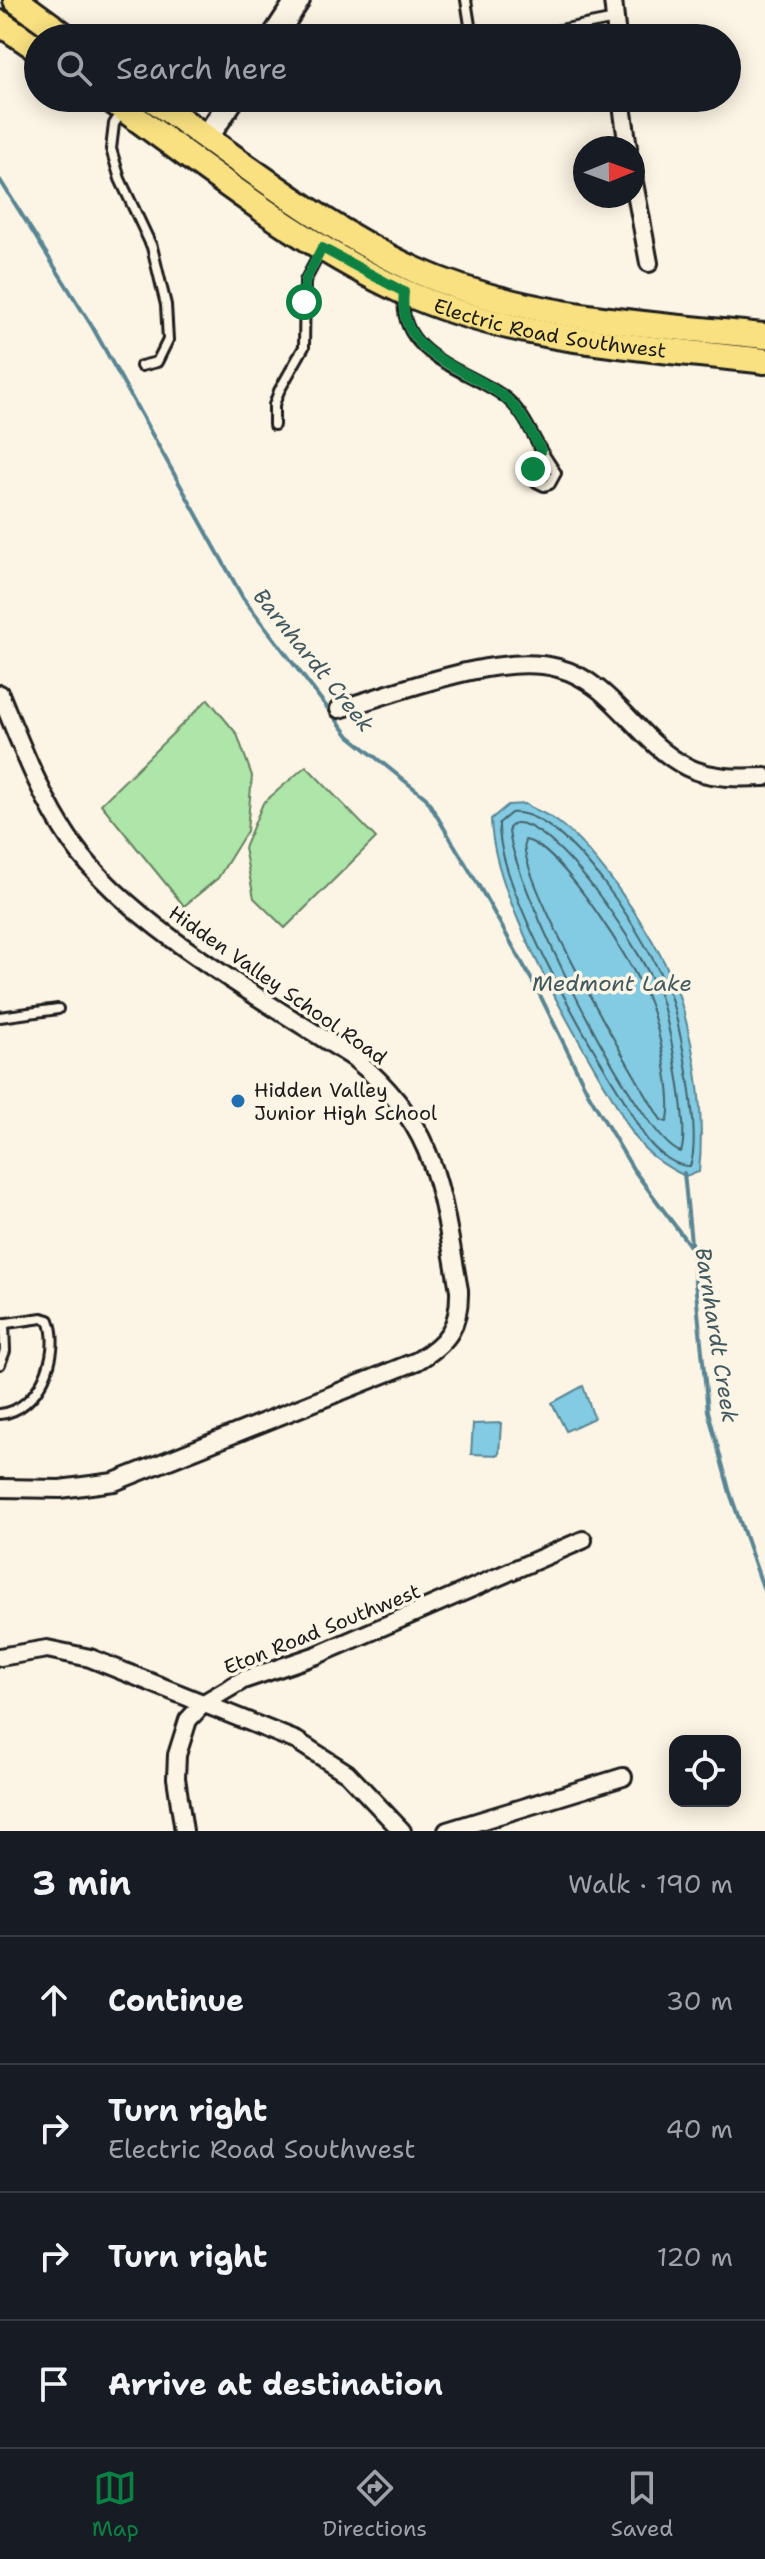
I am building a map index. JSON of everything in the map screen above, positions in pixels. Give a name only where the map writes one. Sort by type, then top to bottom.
[{"type":"main road","points":[[16,0],[49,24]]},
{"type":"main road","points":[[0,23],[24,39]]},
{"type":"main road","name":"Electric Road Southwest","points":[[129,112],[322,248],[404,292],[478,318],[524,330],[765,361]]},
{"type":"main road","name":"Electric Road Southwest","points":[[171,112],[338,229],[416,270],[453,285],[530,307],[575,315],[765,336]]},
{"type":"street","points":[[282,24],[298,0]]},
{"type":"street","points":[[613,0],[616,24]]},
{"type":"street","points":[[207,137],[224,112]]},
{"type":"street","points":[[623,112],[626,136]]},
{"type":"street","points":[[639,208],[649,263]]},
{"type":"street","points":[[339,709],[494,666],[541,665],[577,675],[589,683],[649,738],[687,767],[727,777],[765,777]]},
{"type":"street","name":"Hidden Valley School Road","points":[[0,694],[56,817],[104,881],[179,942],[354,1058],[397,1097],[425,1142],[434,1168],[459,1290],[460,1310],[448,1339],[417,1361],[156,1467],[87,1487],[0,1488]]},
{"type":"street","name":"Eton Road Southwest","points":[[184,1831],[176,1778],[177,1755],[188,1720],[204,1703],[229,1686],[317,1655],[583,1540]]},
{"type":"street","points":[[0,1657],[29,1650],[63,1651],[90,1658],[204,1703],[323,1755],[347,1773],[402,1831]]},
{"type":"street","points":[[447,1831],[623,1777]]},
{"type":"lane","points":[[466,0],[470,24]]},
{"type":"lane","points":[[591,24],[616,19]]},
{"type":"lane","points":[[115,112],[111,149],[160,273],[168,340],[157,362],[141,366]]},
{"type":"lane","points":[[274,425],[279,391],[304,347],[305,281],[322,248]]},
{"type":"lane","points":[[404,292],[406,323],[422,347],[503,396],[522,416],[541,450]]},
{"type":"lane","points":[[0,1017],[58,1009]]},
{"type":"lane","points":[[0,1364],[5,1351],[2,1324],[49,1320],[53,1354],[29,1400],[15,1413],[0,1414]]},
{"type":"green space","points":[[208,699],[237,734],[252,776],[247,831],[218,878],[184,906],[101,804]]},
{"type":"green space","points":[[306,766],[376,838],[285,928],[254,898],[244,848],[263,803]]},
{"type":"water","name":"Medmont Lake","points":[[525,804],[569,831],[607,873],[643,926],[671,976],[685,1017],[698,1083],[701,1128],[699,1172],[685,1176],[659,1161],[640,1143],[556,1000],[519,923],[495,850],[491,819],[508,805]]},
{"type":"water","points":[[583,1386],[594,1418],[566,1431],[552,1403]]},
{"type":"water","points":[[501,1423],[499,1455],[471,1454],[473,1424]]},
{"type":"waterway","name":"Barnhardt Creek","points":[[0,180],[93,328],[243,598],[349,736],[426,798],[538,991],[588,1093],[633,1169],[690,1246]]},
{"type":"waterway","name":"Barnhardt Creek","points":[[684,1173],[708,1411],[730,1493],[765,1593]]},
{"type":"place","name":"Hidden Valley Junior High School","points":[[238,1101]]},
{"type":"route","points":[[304,302],[305,281],[322,248],[404,292],[406,323],[422,347],[503,396],[522,416],[541,450],[533,469]]}]
